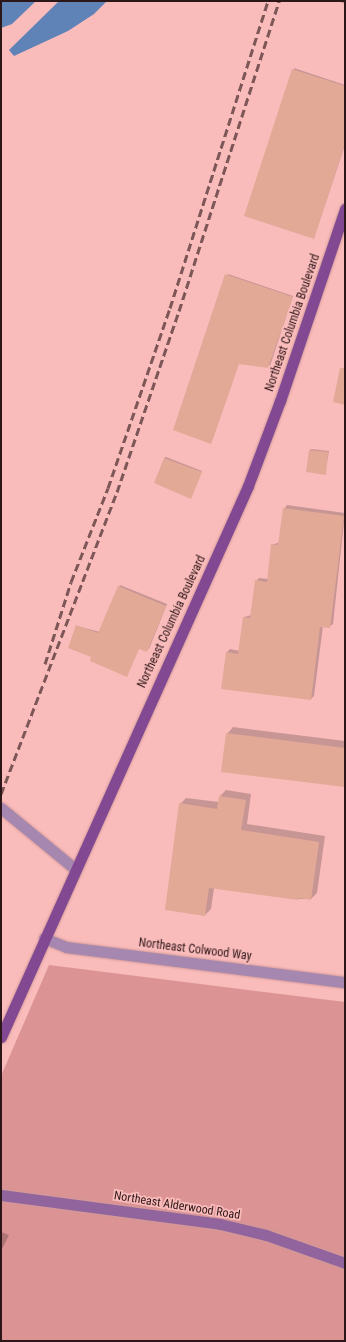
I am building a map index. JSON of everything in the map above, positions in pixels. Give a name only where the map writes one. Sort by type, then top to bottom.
[{"type":"main road","name":"Northeast Columbia Boulevard","points":[[1,1037],[253,474],[345,209]]},
{"type":"main road","name":"Northeast Alderwood Road","points":[[1,1195],[220,1224],[266,1235],[345,1263]]},
{"type":"street","points":[[1,808],[76,869]]},
{"type":"street","name":"Northeast Colwood Way","points":[[44,938],[66,947],[345,982]]},
{"type":"shaded area","points":[[49,965],[345,1002],[345,1341],[1,1341],[1,1076]]},
{"type":"water","points":[[1,1],[36,1],[12,24],[1,28]]},
{"type":"water","points":[[59,1],[107,1],[94,14],[68,31],[14,56],[9,50]]},
{"type":"building","points":[[292,69],[345,86],[345,144],[314,239],[244,216]]},
{"type":"building","points":[[225,274],[293,297],[268,368],[239,364],[211,444],[173,430]]},
{"type":"building","points":[[340,368],[345,368],[345,405],[333,402]]},
{"type":"building","points":[[309,450],[328,452],[326,475],[306,472]]},
{"type":"building","points":[[164,458],[202,472],[191,499],[154,483]]},
{"type":"building","points":[[283,508],[344,516],[330,628],[320,627],[311,700],[221,689],[226,652],[238,654],[243,617],[250,618],[255,580],[267,582],[271,544],[278,545]]},
{"type":"building","points":[[118,586],[166,606],[147,652],[139,649],[127,677],[90,661],[91,657],[68,648],[76,625],[98,633]]},
{"type":"building","points":[[226,733],[345,748],[345,787],[221,772]]},
{"type":"building","points":[[219,796],[246,800],[241,830],[319,842],[311,900],[299,898],[298,900],[209,888],[205,916],[165,910],[179,803],[217,809]]},
{"type":"railway","points":[[45,664],[71,582],[108,488],[170,308],[268,1]]},
{"type":"railway","points":[[1,794],[117,492],[179,311],[279,1]]}]
